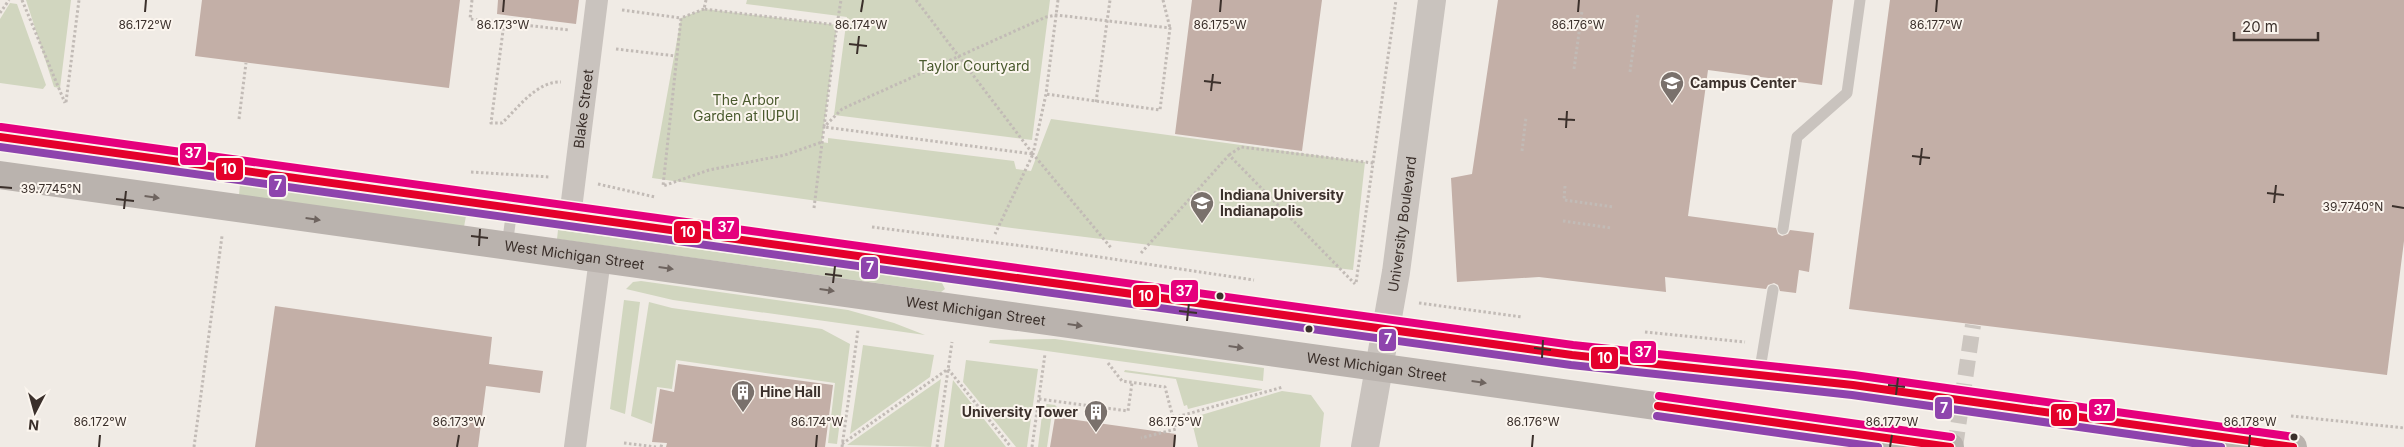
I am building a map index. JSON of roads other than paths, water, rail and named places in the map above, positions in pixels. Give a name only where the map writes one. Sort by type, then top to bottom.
[{"type":"main road","points":[[0,137],[1572,355],[1853,386],[2293,447]]},
{"type":"main road","name":"West Michigan Street","points":[[0,176],[1950,447]]},
{"type":"street","name":"University Boulevard","points":[[1365,447],[1396,272],[1432,0]]},
{"type":"street","name":"Blake Street","points":[[570,217],[606,5]]},
{"type":"street","points":[[575,447],[600,259]]},
{"type":"lane","points":[[1782,229],[1797,137],[1847,93],[1860,0]]},
{"type":"lane","points":[[507,246],[512,209]]},
{"type":"lane","points":[[1759,375],[1773,290]]},
{"type":"tunnel","points":[[1955,447],[1973,325]]},
{"type":"place","name":"Campus Center","points":[[1672,104]]},
{"type":"place","name":"Indiana University Indianapolis","points":[[1202,224]]},
{"type":"place","name":"Hine Hall","points":[[743,413]]},
{"type":"place","name":"University Tower","points":[[1096,433]]},
{"type":"park label","name":"Taylor Courtyard","points":[[974,66]]},
{"type":"park label","name":"The Arbor Garden at IUPUI","points":[[746,108]]}]
